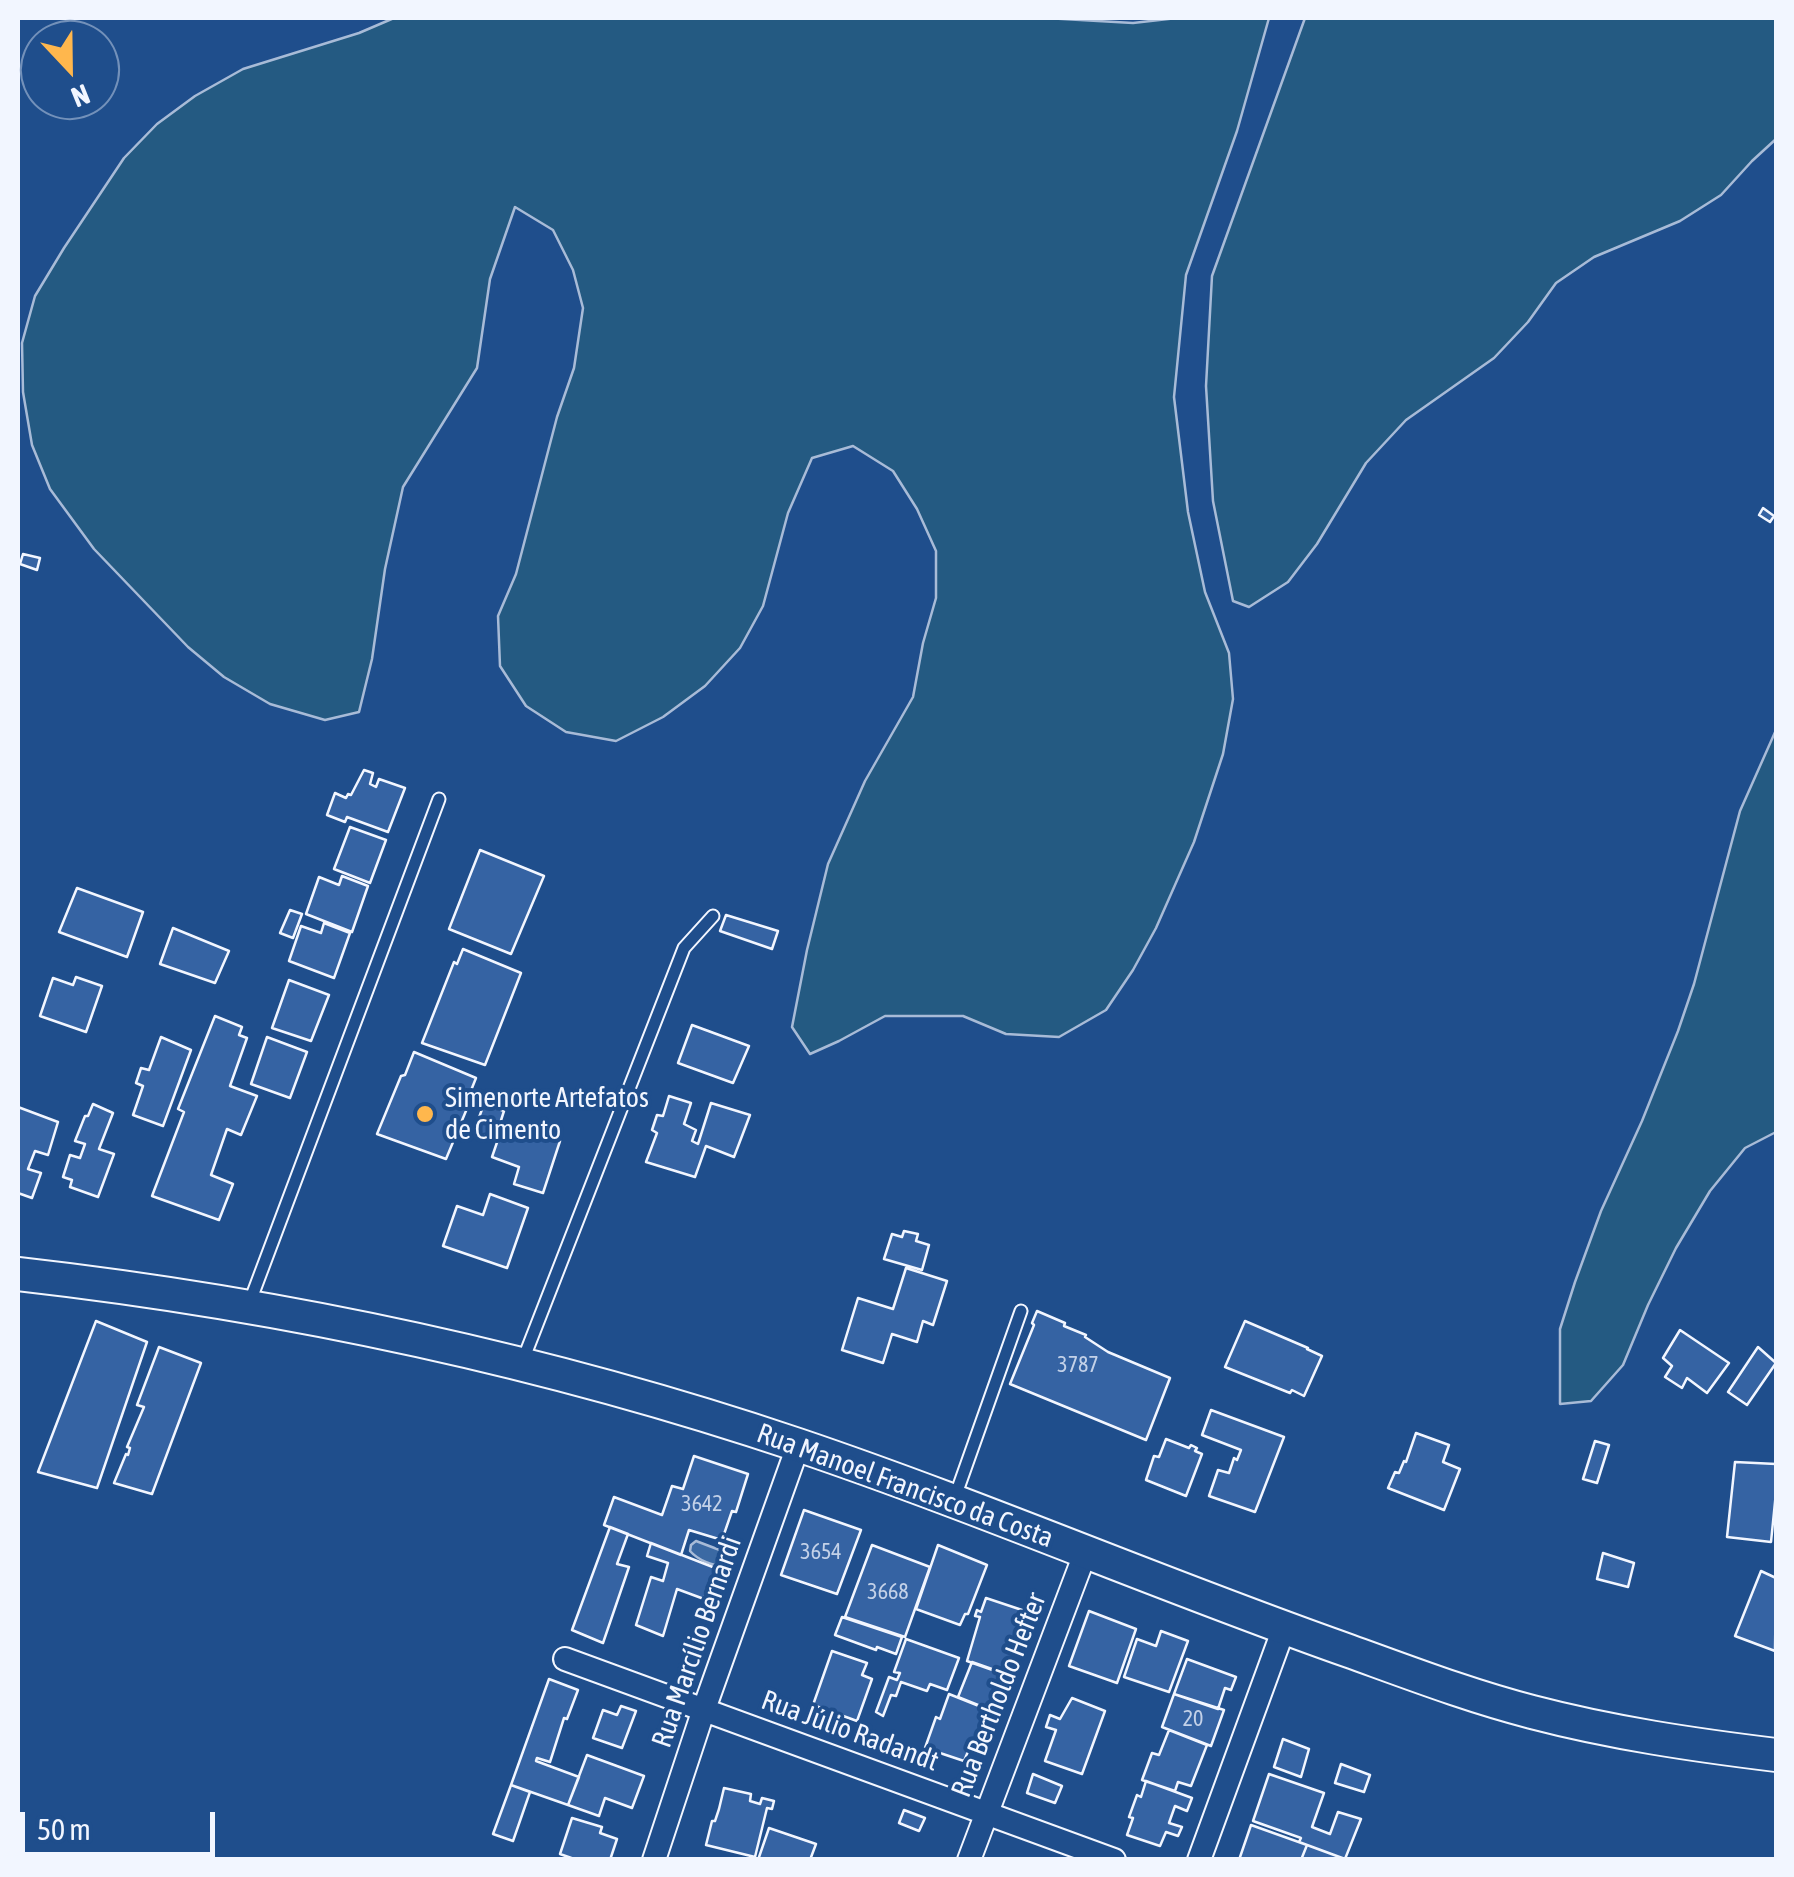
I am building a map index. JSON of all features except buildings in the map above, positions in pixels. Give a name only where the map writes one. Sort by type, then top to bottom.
[{"type":"main road","name":"Rua Manoel Francisco da Costa","points":[[18,1274],[373,1331],[522,1364],[683,1408],[954,1501],[1460,1691],[1531,1712],[1646,1737],[1776,1755]]},
{"type":"street","name":"Rua Marcílio Bernardi","points":[[654,1860],[798,1446]]},
{"type":"street","name":"Rua Bertholdo Hefter","points":[[969,1860],[1086,1551]]},
{"type":"street","points":[[1199,1860],[1284,1628]]},
{"type":"street","name":"Rua Júlio Radandt","points":[[565,1659],[1114,1860]]},
{"type":"lane","points":[[247,1308],[439,799]]},
{"type":"lane","points":[[522,1364],[684,948],[713,916]]},
{"type":"lane","points":[[954,1501],[1021,1311]]},
{"type":"shaded area","points":[[394,18],[1045,18],[1133,23],[1177,18],[1269,18],[1237,131],[1186,275],[1174,397],[1188,512],[1205,592],[1229,653],[1233,699],[1223,754],[1194,842],[1156,928],[1106,1010],[1059,1037],[1006,1034],[963,1016],[885,1016],[810,1054],[792,1027],[828,864],[865,781],[913,697],[936,598],[936,551],[917,509],[893,471],[853,446],[812,458],[788,513],[763,606],[740,648],[705,686],[663,717],[616,741],[566,732],[526,706],[500,666],[498,616],[516,574],[557,417],[574,368],[583,308],[573,270],[553,230],[515,207],[490,279],[477,368],[403,487],[359,712],[325,720],[270,704],[224,677],[188,647],[94,549],[50,489],[32,445],[23,392],[22,343],[35,296],[124,158],[157,124],[195,96],[243,69],[359,33]]},
{"type":"shaded area","points":[[1305,18],[1776,18],[1776,139],[1721,195],[1680,221],[1594,257],[1556,283],[1528,322],[1494,358],[1406,420],[1366,463],[1317,544],[1288,582],[1249,607],[1233,601],[1213,501],[1206,386],[1212,276]]},
{"type":"shaded area","points":[[1776,730],[1776,1132],[1745,1148],[1710,1191],[1676,1248],[1623,1365],[1591,1401],[1560,1404],[1560,1329],[1575,1282],[1678,1031],[1740,811]]},
{"type":"shaded area","points":[[696,1541],[725,1552],[725,1566],[710,1564],[693,1554],[691,1545]]},
{"type":"place","name":"Simenorte Artefatos de Cimento","points":[[425,1114]]}]
